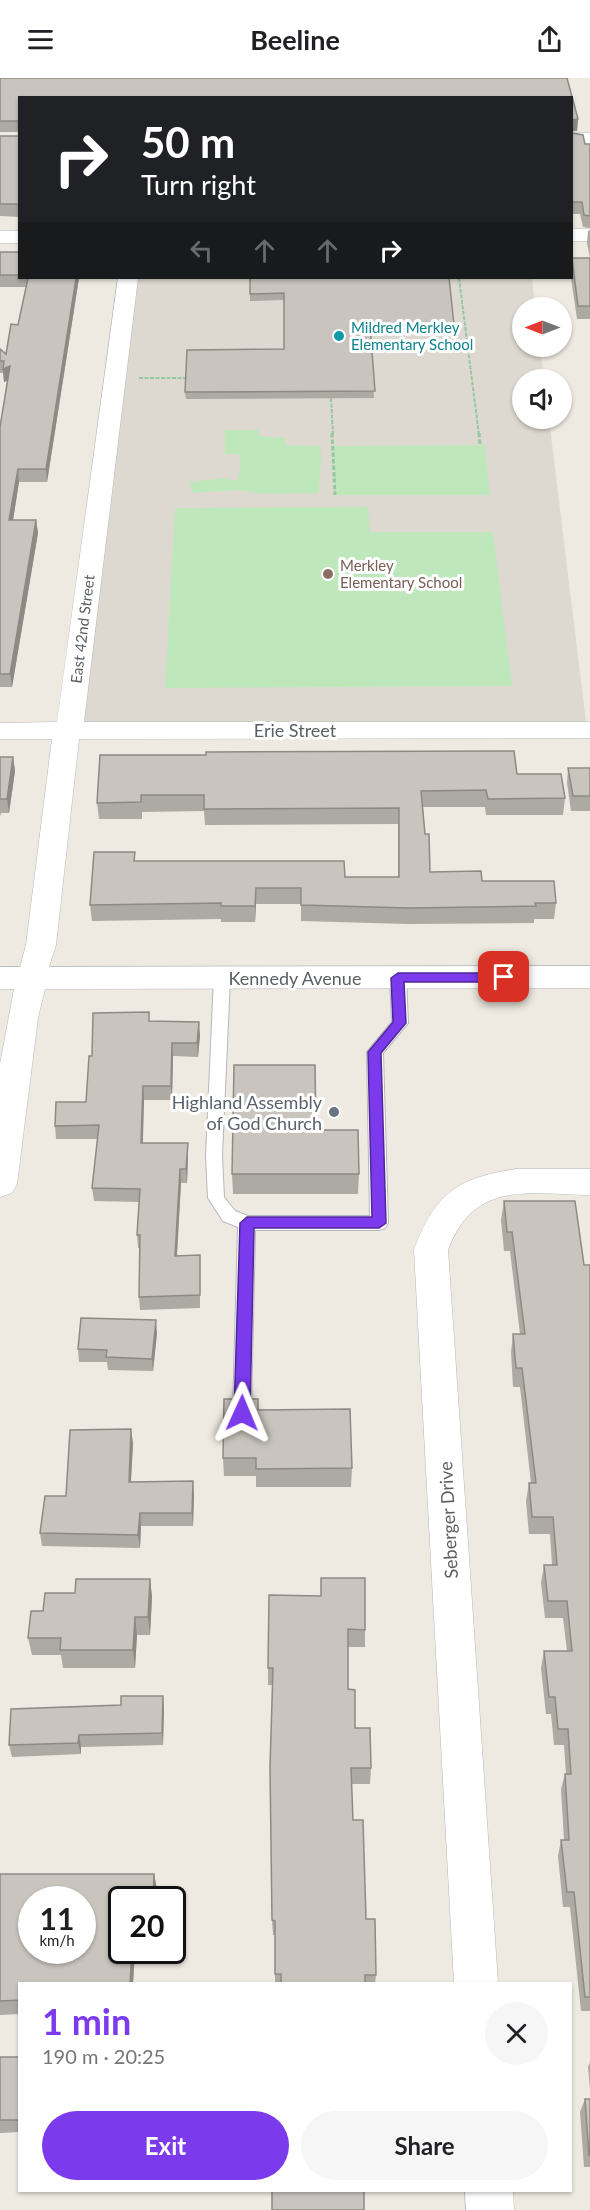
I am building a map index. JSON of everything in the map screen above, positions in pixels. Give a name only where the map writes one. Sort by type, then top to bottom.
[{"type":"street","points":[[573,139],[590,139]]},
{"type":"street","points":[[573,235],[590,235]]},
{"type":"street","points":[[0,237],[18,237]]},
{"type":"street","name":"East 42nd Street","points":[[0,1184],[22,1017],[40,945],[63,746],[69,731],[128,279]]},
{"type":"street","name":"Erie Street","points":[[0,731],[590,730]]},
{"type":"street","name":"Kennedy Avenue","points":[[0,978],[590,977]]},
{"type":"street","name":"Seberger Drive","points":[[476,1982],[431,1250],[437,1227],[450,1208],[472,1192],[508,1182],[590,1182]]},
{"type":"street","points":[[489,2192],[490,2210]]},
{"type":"lane","points":[[222,978],[214,1156],[216,1198],[229,1216],[247,1223],[379,1223],[375,1052],[400,1023],[398,978]]},
{"type":"lane","points":[[242,1413],[247,1223]]},
{"type":"path","points":[[459,279],[480,446]]},
{"type":"path","points":[[114,379],[187,378]]},
{"type":"path","points":[[331,398],[335,495]]},
{"type":"shaded area","name":"Merkley Elementary School","points":[[128,279],[532,279],[534,297],[512,297],[512,357],[541,357],[543,369],[512,369],[512,429],[550,429],[587,730],[69,731]]},
{"type":"green space","points":[[225,430],[259,430],[259,436],[285,438],[285,445],[320,446],[319,493],[264,494],[237,490],[192,493],[189,482],[224,478],[237,481],[241,465],[239,454],[225,454]]},
{"type":"green space","points":[[485,445],[490,495],[335,495],[333,446]]},
{"type":"green space","points":[[368,507],[370,532],[493,532],[512,686],[165,688],[175,508]]},
{"type":"building","points":[[0,78],[567,78],[572,96],[18,96],[18,121],[0,121]]},
{"type":"building","points":[[573,100],[578,119],[573,120]]},
{"type":"building","points":[[573,133],[583,135],[585,144],[590,144],[590,216],[584,215],[582,202],[573,202]]},
{"type":"building","points":[[0,136],[18,136],[18,204],[0,204]]},
{"type":"building","points":[[0,252],[18,252],[18,275],[0,275]]},
{"type":"building","points":[[573,258],[590,258],[590,306],[578,306]]},
{"type":"building","points":[[28,279],[76,279],[46,469],[18,469],[9,520],[36,520],[10,674],[0,674],[0,427],[10,366],[3,369],[4,361],[0,361],[0,349],[6,354],[11,324],[18,325]]},
{"type":"building","name":"Mildred Merkley Elementary School","points":[[250,279],[449,279],[454,325],[370,325],[375,391],[185,392],[187,350],[284,349],[284,293],[250,294]]},
{"type":"building","points":[[514,751],[517,774],[561,774],[565,798],[488,799],[486,790],[421,791],[425,834],[429,834],[430,872],[481,871],[482,881],[554,881],[556,903],[535,903],[536,906],[409,908],[301,905],[301,888],[256,888],[255,906],[221,906],[221,903],[90,905],[94,852],[135,852],[134,861],[344,861],[345,877],[399,877],[399,808],[204,809],[204,795],[141,795],[141,802],[97,803],[100,755],[206,755],[206,752]]},
{"type":"building","points":[[0,757],[13,757],[7,799],[0,799]]},
{"type":"building","points":[[568,768],[590,768],[590,796],[573,796]]},
{"type":"building","points":[[149,1012],[149,1021],[199,1022],[197,1043],[172,1043],[171,1086],[143,1086],[141,1143],[188,1143],[186,1169],[180,1169],[175,1256],[200,1255],[200,1295],[139,1297],[140,1235],[137,1235],[140,1189],[92,1188],[99,1125],[55,1126],[56,1102],[86,1102],[89,1056],[92,1056],[93,1013]]},
{"type":"building","points":[[234,1065],[315,1065],[316,1130],[358,1130],[359,1174],[232,1174]]},
{"type":"building","points":[[504,1201],[575,1201],[584,1265],[590,1265],[590,1997],[585,1997],[574,1892],[567,1892],[561,1840],[569,1840],[565,1774],[571,1774],[568,1729],[558,1729],[555,1697],[549,1697],[544,1651],[572,1651],[567,1601],[548,1601],[544,1565],[557,1565],[553,1517],[532,1517],[529,1483],[536,1483],[522,1368],[516,1368],[513,1334],[525,1334],[512,1232],[507,1232]]},
{"type":"building","points":[[81,1318],[156,1320],[152,1359],[106,1357],[107,1350],[78,1349]]},
{"type":"building","points":[[224,1399],[232,1399],[242,1404],[251,1399],[258,1399],[258,1410],[350,1409],[352,1468],[256,1469],[256,1458],[223,1458]]},
{"type":"building","points":[[131,1429],[129,1482],[193,1481],[192,1513],[140,1513],[138,1535],[40,1533],[45,1496],[66,1496],[70,1430]]},
{"type":"building","points":[[321,1578],[365,1578],[365,1630],[348,1629],[348,1689],[355,1690],[355,1728],[370,1728],[371,1768],[351,1768],[353,1820],[363,1820],[366,1919],[375,1919],[376,1975],[365,1975],[365,1982],[281,1982],[281,1974],[275,1974],[270,1767],[273,1668],[268,1668],[269,1595],[321,1596]]},
{"type":"building","points":[[76,1579],[150,1579],[148,1617],[135,1617],[133,1650],[60,1650],[61,1638],[28,1638],[31,1611],[43,1611],[45,1593],[75,1593]]},
{"type":"building","points":[[121,1696],[163,1696],[162,1733],[79,1735],[78,1743],[9,1745],[11,1709],[121,1705]]},
{"type":"building","points":[[0,1874],[154,1874],[154,1886],[108,1886],[108,1964],[131,1964],[130,1982],[18,1982],[18,2000],[0,2001]]},
{"type":"building","points":[[0,2057],[18,2057],[18,2120],[0,2120]]},
{"type":"building","points":[[585,2099],[590,2099],[590,2155],[589,2155]]},
{"type":"building","points":[[272,2192],[364,2192],[364,2210],[272,2210]]},
{"type":"place","name":"Mildred Merkley Elementary School","points":[[339,336]]},
{"type":"place","name":"Merkley Elementary School","points":[[328,574]]},
{"type":"place","name":"Highland Assembly of God Church","points":[[334,1112]]},
{"type":"route","points":[[242,1413],[247,1223],[379,1223],[375,1052],[400,1023],[398,978],[504,977]]}]
